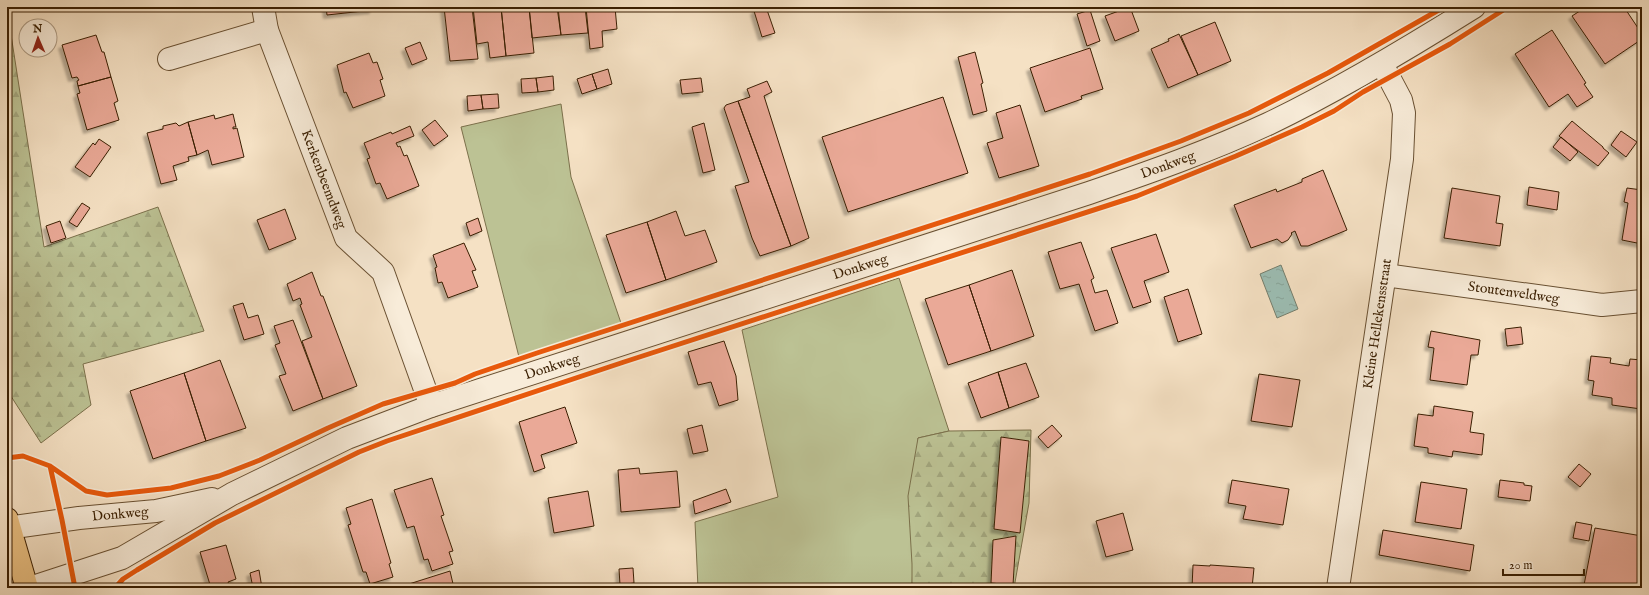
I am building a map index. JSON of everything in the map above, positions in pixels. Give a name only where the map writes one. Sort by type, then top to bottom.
[{"type":"highway","points":[[8,524],[29,588]]},
{"type":"street","name":"Kerkenbeemdweg","points":[[263,7],[267,30],[346,238],[383,272],[431,406]]},
{"type":"street","name":"Donkweg","points":[[29,588],[122,558],[232,494],[347,438],[431,406],[1090,193],[1159,169],[1217,146],[1268,123],[1382,64],[1452,13],[1474,7]]},
{"type":"street","points":[[169,59],[267,30]]},
{"type":"street","name":"Kleine Hellekensstraat","points":[[1338,588],[1402,159],[1404,120],[1402,100],[1382,64]]},
{"type":"street","name":"Stoutenveldweg","points":[[1385,275],[1602,305],[1642,301]]},
{"type":"street","name":"Donkweg","points":[[8,524],[156,511],[232,494]]},
{"type":"green space","points":[[7,9],[44,247],[158,207],[204,331],[83,364],[91,405],[41,443],[7,390]]},
{"type":"green space","points":[[561,104],[571,177],[621,323],[519,357],[461,127]]},
{"type":"green space","points":[[899,278],[949,431],[918,438],[912,588],[698,588],[695,522],[778,497],[742,330]]},
{"type":"green space","points":[[1031,430],[1029,503],[1014,588],[912,588],[908,496],[918,438],[949,431]]},
{"type":"water","points":[[1281,265],[1298,309],[1277,318],[1260,274]]},
{"type":"building","points":[[326,7],[373,7],[373,10],[327,15]]},
{"type":"building","points":[[444,7],[472,7],[478,59],[450,61]]},
{"type":"building","points":[[473,7],[501,7],[506,56],[490,58],[488,42],[477,44]]},
{"type":"building","points":[[501,7],[529,7],[534,53],[506,56]]},
{"type":"building","points":[[529,7],[557,7],[561,35],[532,38]]},
{"type":"building","points":[[558,7],[585,7],[588,33],[561,35]]},
{"type":"building","points":[[586,7],[615,7],[617,29],[602,31],[603,47],[590,49]]},
{"type":"building","points":[[756,7],[766,7],[775,33],[762,37],[754,11],[757,10]]},
{"type":"building","points":[[1130,7],[1139,31],[1115,41],[1105,16]]},
{"type":"building","points":[[1586,7],[1624,7],[1642,34],[1642,39],[1605,64],[1572,16]]},
{"type":"building","points":[[1090,10],[1100,41],[1087,46],[1077,14]]},
{"type":"building","points":[[1215,22],[1231,61],[1198,75],[1181,36]]},
{"type":"building","points":[[1552,30],[1586,83],[1584,84],[1593,97],[1577,107],[1568,94],[1549,107],[1515,54]]},
{"type":"building","points":[[1179,34],[1198,75],[1168,88],[1151,49],[1169,41],[1168,39]]},
{"type":"building","points":[[96,35],[102,52],[104,52],[111,77],[78,86],[77,81],[79,80],[77,77],[72,78],[62,45]]},
{"type":"building","points":[[420,42],[427,59],[412,65],[405,48]]},
{"type":"building","points":[[1090,48],[1103,89],[1081,96],[1082,99],[1045,112],[1030,68]]},
{"type":"building","points":[[975,52],[983,83],[981,84],[987,111],[973,115],[958,57]]},
{"type":"building","points":[[369,53],[373,63],[377,62],[383,79],[380,80],[385,96],[353,108],[346,92],[344,93],[337,65]]},
{"type":"building","points":[[608,69],[612,84],[597,89],[592,74]]},
{"type":"building","points":[[592,74],[597,89],[582,94],[577,79]]},
{"type":"building","points":[[553,76],[554,90],[538,92],[536,78]]},
{"type":"building","points":[[111,77],[118,101],[114,103],[119,120],[87,130],[77,94],[80,93],[78,86]]},
{"type":"building","points":[[536,78],[538,92],[522,93],[521,79]]},
{"type":"building","points":[[701,78],[703,92],[682,94],[680,80]]},
{"type":"building","points":[[767,81],[772,92],[764,96],[809,238],[791,246],[738,101],[750,97],[747,89]]},
{"type":"building","points":[[498,94],[499,108],[483,109],[481,95]]},
{"type":"building","points":[[481,95],[483,109],[468,111],[467,96]]},
{"type":"building","points":[[943,97],[968,173],[848,212],[822,137]]},
{"type":"building","points":[[738,101],[791,246],[760,256],[752,238],[735,186],[749,182],[724,108],[726,105]]},
{"type":"building","points":[[1020,105],[1039,166],[999,178],[987,143],[1003,138],[996,113]]},
{"type":"building","points":[[233,114],[236,127],[233,127],[233,129],[237,128],[244,157],[212,165],[208,150],[197,155],[188,122],[214,115],[215,119]]},
{"type":"building","points":[[435,120],[448,136],[434,146],[422,130]]},
{"type":"building","points":[[1572,121],[1609,153],[1598,166],[1559,136]]},
{"type":"building","points":[[188,122],[197,155],[188,157],[189,161],[173,166],[177,180],[161,184],[147,133],[163,129],[163,126],[176,123],[179,126]]},
{"type":"building","points":[[704,123],[715,170],[703,173],[692,127]]},
{"type":"building","points":[[410,126],[414,136],[396,143],[398,147],[400,146],[404,156],[407,155],[419,186],[387,199],[380,183],[376,184],[367,159],[370,158],[364,143],[391,132],[392,134]]},
{"type":"building","points":[[1621,131],[1637,142],[1626,157],[1611,145]]},
{"type":"building","points":[[1561,137],[1578,152],[1570,161],[1553,147]]},
{"type":"building","points":[[99,139],[111,147],[90,177],[75,167],[93,143],[95,145]]},
{"type":"building","points":[[1323,170],[1347,230],[1308,246],[1301,246],[1295,231],[1291,233],[1292,234],[1288,240],[1282,243],[1277,239],[1251,248],[1234,205],[1276,189],[1277,192],[1302,182],[1302,179]]},
{"type":"building","points":[[1529,187],[1559,192],[1557,210],[1527,205]]},
{"type":"building","points":[[1452,188],[1500,196],[1496,223],[1503,224],[1500,246],[1444,238]]},
{"type":"building","points":[[1627,188],[1642,190],[1642,244],[1622,240],[1628,203],[1624,202]]},
{"type":"building","points":[[82,203],[90,208],[77,227],[69,222]]},
{"type":"building","points":[[285,209],[296,239],[269,250],[257,220]]},
{"type":"building","points":[[676,211],[685,236],[705,230],[717,262],[666,280],[647,222]]},
{"type":"building","points":[[478,218],[482,231],[470,236],[466,223]]},
{"type":"building","points":[[60,221],[66,238],[51,243],[46,226]]},
{"type":"building","points":[[647,222],[666,280],[626,293],[606,235]]},
{"type":"building","points":[[1156,234],[1169,272],[1144,281],[1151,302],[1133,308],[1111,248]]},
{"type":"building","points":[[1081,242],[1094,278],[1091,280],[1095,293],[1107,290],[1118,323],[1095,331],[1079,284],[1060,289],[1048,252]]},
{"type":"building","points":[[464,243],[476,270],[472,271],[478,287],[448,298],[442,282],[438,283],[435,268],[437,267],[433,255]]},
{"type":"building","points":[[1012,270],[1034,336],[991,351],[969,285]]},
{"type":"building","points":[[312,272],[321,296],[323,296],[357,386],[323,399],[302,341],[312,337],[300,305],[302,304],[300,298],[293,301],[287,284]]},
{"type":"building","points":[[969,285],[991,351],[948,365],[925,299]]},
{"type":"building","points":[[1188,289],[1202,334],[1178,342],[1164,297]]},
{"type":"building","points":[[243,303],[248,318],[258,315],[264,334],[244,340],[233,306]]},
{"type":"building","points":[[293,320],[323,399],[293,411],[279,376],[286,374],[275,345],[280,343],[274,326]]},
{"type":"building","points":[[1521,327],[1523,344],[1507,346],[1505,329]]},
{"type":"building","points":[[1431,331],[1480,340],[1478,355],[1471,355],[1467,385],[1430,380],[1434,348],[1428,347]]},
{"type":"building","points":[[724,341],[736,376],[738,400],[719,406],[711,382],[698,385],[688,352]]},
{"type":"building","points":[[1591,356],[1611,358],[1610,363],[1629,366],[1630,359],[1642,360],[1641,409],[1612,405],[1612,398],[1592,395],[1594,381],[1588,380]]},
{"type":"building","points":[[220,360],[246,428],[206,441],[184,373]]},
{"type":"building","points":[[1026,363],[1039,397],[1009,408],[998,372]]},
{"type":"building","points":[[998,372],[1009,408],[981,418],[968,383]]},
{"type":"building","points":[[184,373],[206,441],[153,459],[130,391]]},
{"type":"building","points":[[1259,374],[1300,380],[1292,427],[1251,421]]},
{"type":"building","points":[[1434,406],[1473,412],[1470,432],[1484,434],[1482,455],[1453,451],[1452,457],[1428,453],[1428,448],[1414,446],[1418,414],[1433,416]]},
{"type":"building","points":[[565,407],[577,443],[541,455],[545,468],[534,472],[519,422]]},
{"type":"building","points":[[702,425],[708,451],[693,454],[687,429]]},
{"type":"building","points":[[1052,425],[1062,436],[1048,448],[1038,437]]},
{"type":"building","points":[[1001,437],[1029,441],[1020,533],[994,529]]},
{"type":"building","points":[[1579,464],[1591,474],[1580,487],[1568,477]]},
{"type":"building","points":[[639,468],[640,474],[677,471],[680,507],[621,512],[618,470]]},
{"type":"building","points":[[432,478],[444,515],[441,516],[453,551],[449,552],[453,564],[432,571],[428,559],[424,560],[414,526],[407,528],[394,490]]},
{"type":"building","points":[[1232,480],[1289,489],[1283,525],[1243,519],[1246,506],[1228,503]]},
{"type":"building","points":[[1500,480],[1524,483],[1524,485],[1532,486],[1530,501],[1498,497]]},
{"type":"building","points":[[1421,482],[1467,489],[1461,529],[1415,522]]},
{"type":"building","points":[[726,489],[731,502],[695,514],[693,501]]},
{"type":"building","points":[[588,491],[594,526],[554,533],[548,498]]},
{"type":"building","points":[[372,499],[391,563],[389,564],[393,577],[370,584],[366,572],[363,572],[348,525],[351,524],[346,508]]},
{"type":"building","points":[[1123,513],[1133,550],[1106,557],[1096,521]]},
{"type":"building","points":[[1576,522],[1592,525],[1589,541],[1573,538]]},
{"type":"building","points":[[1595,528],[1642,536],[1638,562],[1642,564],[1642,588],[1596,588],[1584,585]]},
{"type":"building","points":[[1383,530],[1474,545],[1470,571],[1379,555]]},
{"type":"building","points":[[1016,536],[1013,585],[991,583],[993,540]]},
{"type":"building","points":[[226,545],[236,579],[228,582],[230,588],[211,588],[200,552]]},
{"type":"building","points":[[1193,565],[1254,568],[1252,588],[1192,588]]},
{"type":"building","points":[[633,568],[634,583],[620,585],[619,569]]},
{"type":"building","points":[[259,570],[262,588],[253,588],[250,573]]},
{"type":"building","points":[[450,571],[454,588],[410,588],[409,584]]},
{"type":"cycle path","points":[[7,458],[23,456],[50,466],[86,491],[107,495],[171,488],[219,476],[260,460],[383,404],[455,383],[475,374],[537,353],[1090,174],[1181,141],[1249,113],[1328,73],[1444,7]]},
{"type":"cycle path","points":[[115,588],[123,579],[215,523],[359,452],[387,441],[624,362],[1137,196],[1236,156],[1334,111],[1363,92],[1450,44],[1508,7]]},
{"type":"cycle path","points":[[50,466],[75,588]]}]
